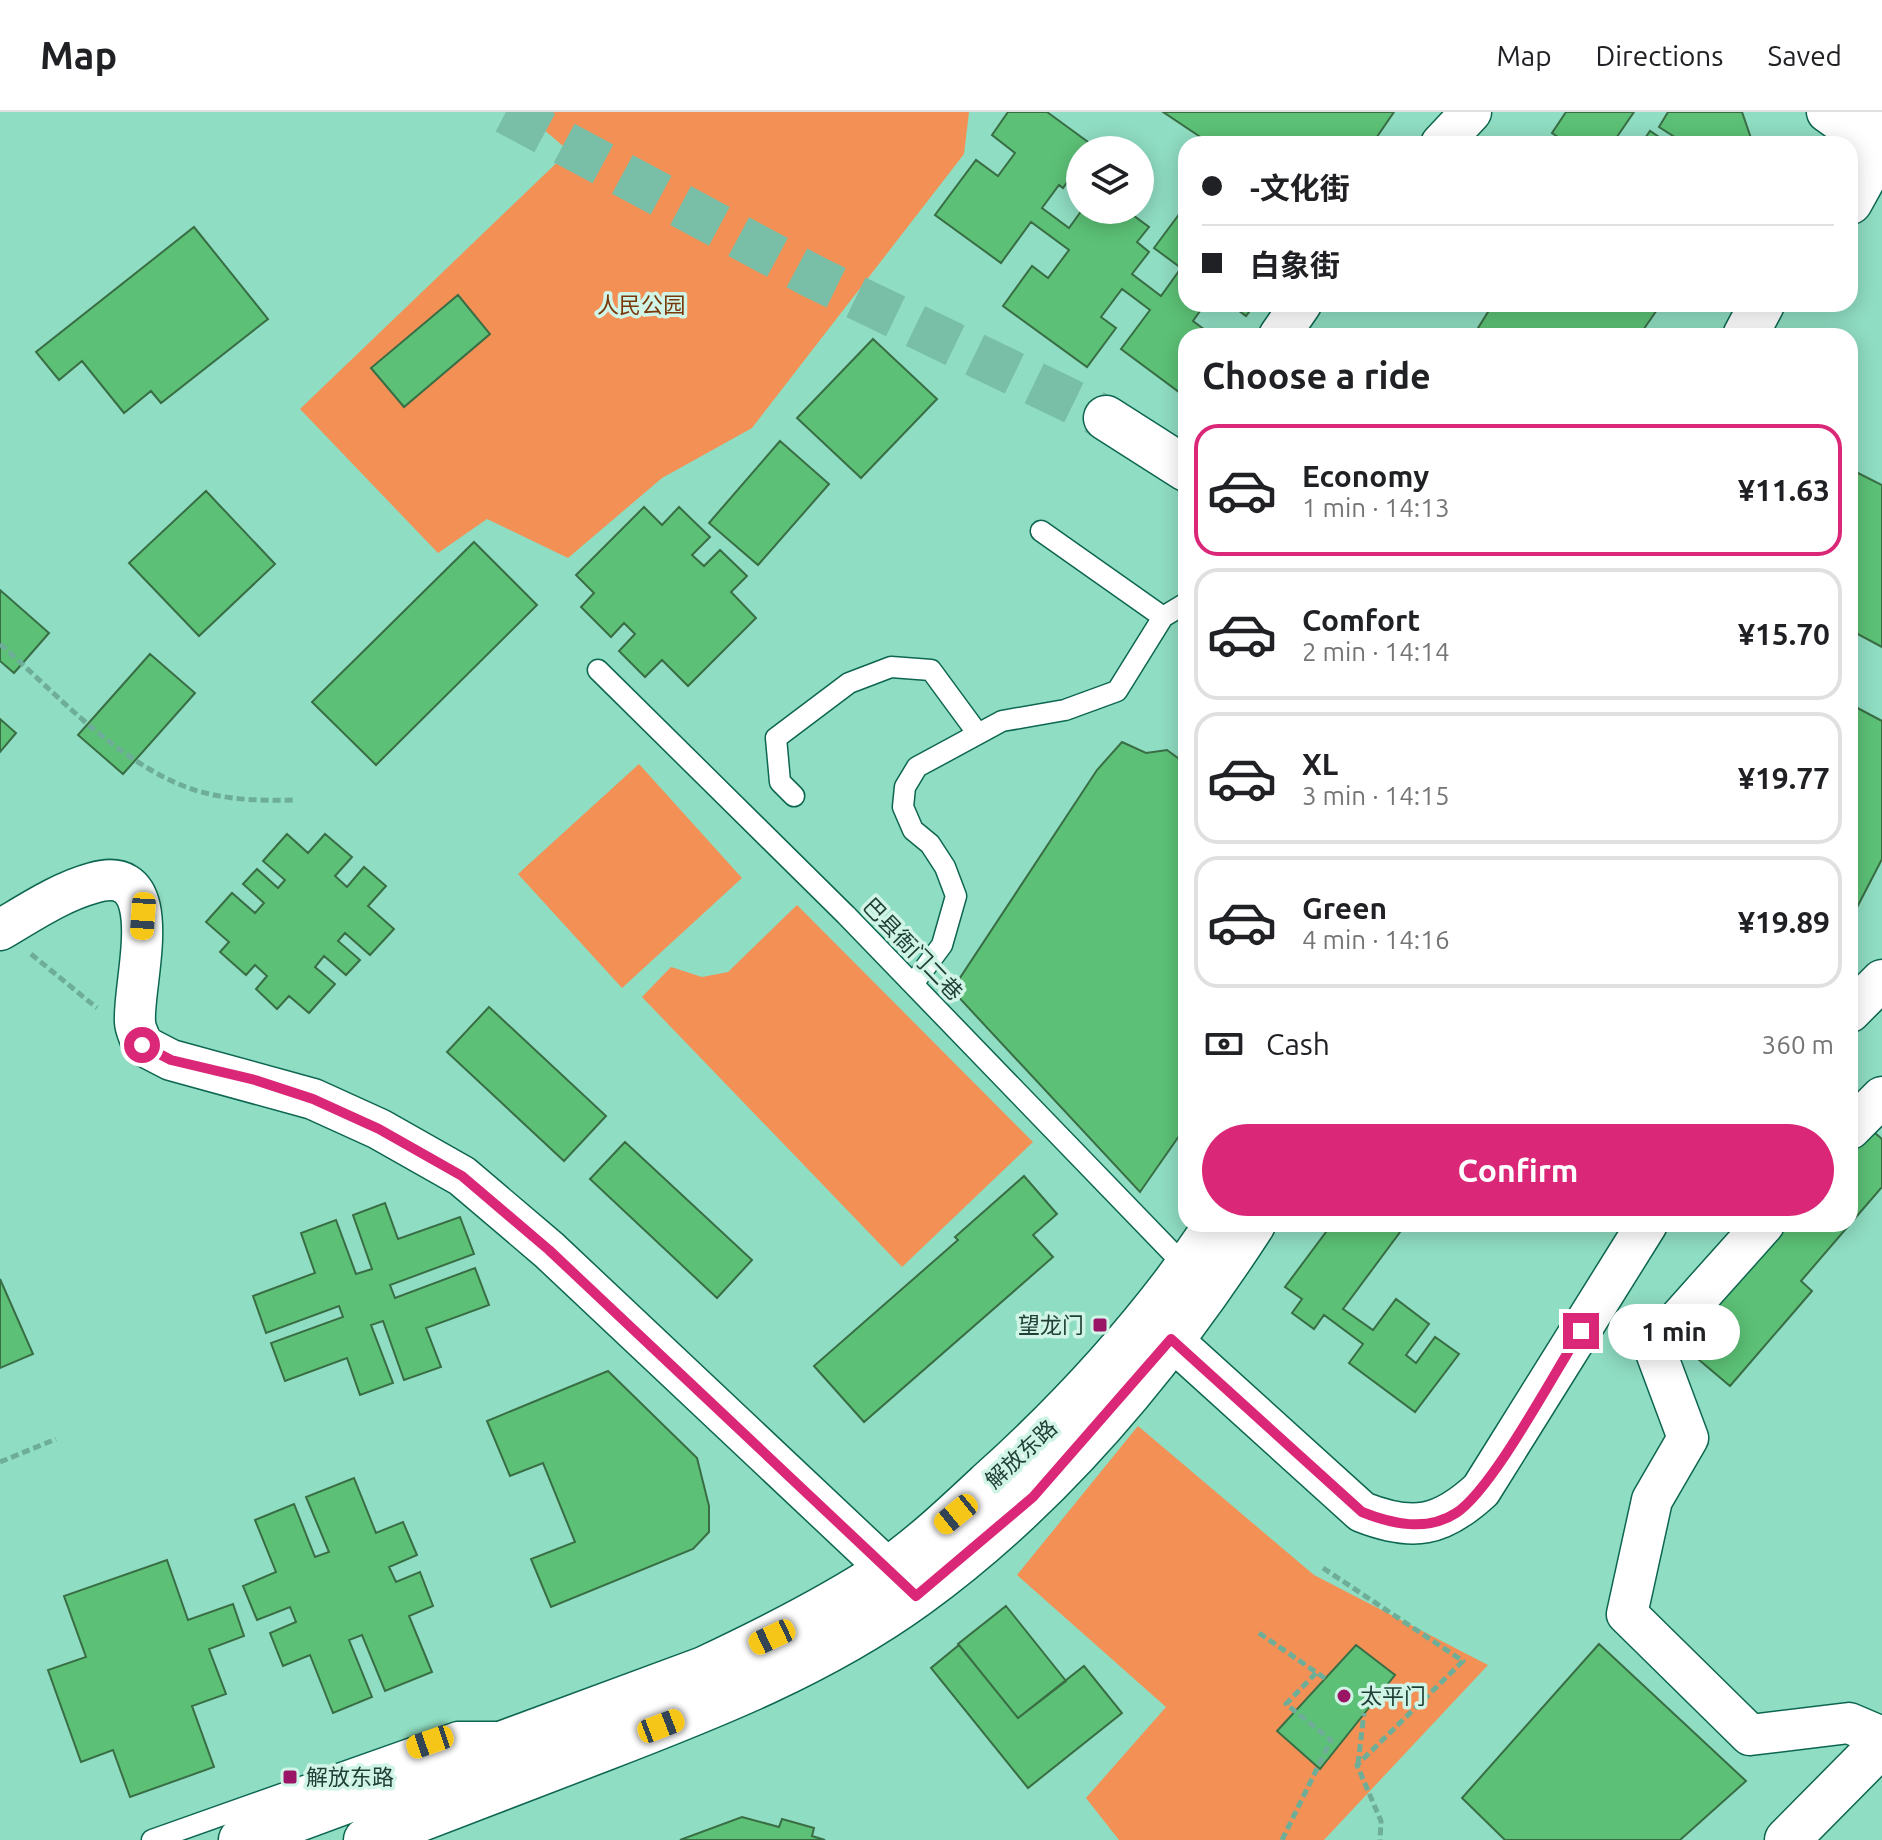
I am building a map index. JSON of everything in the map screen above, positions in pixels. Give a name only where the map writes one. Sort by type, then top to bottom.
[{"type":"main road","points":[[1106,418],[1178,464]]},
{"type":"main road","name":"解放东路","points":[[366,1840],[720,1704],[833,1647],[902,1582],[956,1514],[1058,1421],[1101,1375],[1187,1268],[1212,1232]]},
{"type":"main road","name":"解放东路","points":[[241,1840],[704,1669],[902,1582],[1033,1497],[1171,1339],[1211,1289],[1248,1232]]},
{"type":"main road","points":[[1787,1840],[1882,1744]]},
{"type":"street","points":[[1448,136],[1471,112]]},
{"type":"street","points":[[10,944],[58,897],[95,881],[126,884],[138,896],[143,916],[135,1025],[142,1045],[171,1060],[255,1080],[313,1099],[379,1129],[462,1176],[549,1250],[902,1582]]},
{"type":"street","points":[[1858,1004],[1882,980]]},
{"type":"street","points":[[1858,1121],[1882,1097]]},
{"type":"street","points":[[1171,1339],[1362,1512],[1390,1523],[1426,1524],[1456,1513],[1481,1490],[1642,1232]]},
{"type":"street","points":[[1757,1232],[1654,1347],[1688,1438],[1652,1500],[1627,1614],[1750,1735],[1849,1723],[1882,1737]]},
{"type":"lane","points":[[1041,531],[1163,617]]},
{"type":"lane","points":[[913,984],[942,945],[956,896],[945,867],[930,844],[913,830],[903,807],[905,787],[917,767],[1002,721],[1065,710],[1117,691],[1163,617],[1178,608]]},
{"type":"lane","points":[[794,796],[780,782],[776,738],[849,683],[891,667],[931,670],[978,734]]},
{"type":"lane","name":"巴县衙门二巷","points":[[598,670],[913,984],[1187,1268]]},
{"type":"lane","points":[[152,1840],[457,1732],[535,1731]]},
{"type":"path","points":[[0,644],[143,766],[188,787],[260,801],[296,800]]},
{"type":"path","points":[[10,944],[31,954],[102,1012]]},
{"type":"path","points":[[0,1462],[56,1439]]},
{"type":"path","points":[[1323,1568],[1463,1661],[1357,1765]]},
{"type":"path","points":[[1259,1633],[1326,1679]]},
{"type":"path","points":[[1282,1840],[1331,1740],[1286,1704],[1316,1673]]},
{"type":"path","points":[[1364,1713],[1357,1765],[1381,1821],[1380,1840]]},
{"type":"green space","name":"人民公园","points":[[523,112],[969,112],[964,154],[752,428],[662,478],[568,558],[487,519],[438,553],[300,409],[569,151]]},
{"type":"green space","points":[[639,764],[742,878],[622,988],[518,874]]},
{"type":"green space","points":[[797,905],[1033,1142],[902,1267],[642,997],[671,967],[702,977],[728,972]]},
{"type":"green space","points":[[1138,1426],[1314,1575],[1488,1665],[1324,1840],[1119,1840],[1086,1798],[1166,1707],[1017,1575]]},
{"type":"building","points":[[1008,112],[1047,112],[1080,136],[1066,136],[1066,184],[1063,188],[1059,185],[1042,208],[1069,228],[1072,224],[1145,224],[1149,227],[1137,242],[1149,252],[1132,274],[1161,296],[1178,272],[1178,312],[1199,312],[1193,321],[1202,328],[1178,328],[1178,391],[1121,349],[1150,310],[1122,289],[1101,317],[1116,328],[1087,367],[1003,306],[1032,266],[1048,278],[1069,250],[1031,222],[1001,263],[935,215],[976,160],[998,176],[1015,153],[992,135]]},
{"type":"building","points":[[1163,112],[1394,112],[1378,136],[1199,136]]},
{"type":"building","points":[[1566,112],[1634,112],[1618,136],[1556,136],[1552,133]]},
{"type":"building","points":[[1668,112],[1742,112],[1750,136],[1673,136],[1659,127]]},
{"type":"building","points":[[1178,216],[1178,266],[1154,248]]},
{"type":"building","points":[[194,227],[268,319],[161,403],[151,391],[124,413],[82,361],[59,380],[36,352]]},
{"type":"building","points":[[458,295],[490,334],[404,407],[371,368]]},
{"type":"building","points":[[1488,312],[1656,312],[1644,328],[1478,328]]},
{"type":"building","points":[[873,339],[937,399],[861,478],[797,418]]},
{"type":"building","points":[[780,441],[829,484],[758,565],[709,523]]},
{"type":"building","points":[[1858,473],[1882,485],[1882,647],[1858,634]]},
{"type":"building","points":[[206,491],[275,564],[199,636],[129,563]]},
{"type":"building","points":[[644,507],[662,525],[679,507],[710,537],[692,555],[704,566],[720,550],[747,576],[731,592],[756,618],[688,686],[662,660],[645,677],[619,651],[635,634],[624,623],[611,637],[581,607],[594,593],[576,575]]},
{"type":"building","points":[[474,542],[537,605],[376,765],[312,702]]},
{"type":"building","points":[[0,590],[49,633],[14,673],[0,661]]},
{"type":"building","points":[[150,654],[195,693],[123,774],[78,735]]},
{"type":"building","points":[[1858,708],[1882,721],[1882,859],[1858,906]]},
{"type":"building","points":[[0,719],[16,733],[0,752]]},
{"type":"building","points":[[1122,742],[1146,753],[1167,750],[1178,758],[1178,1137],[1140,1192],[952,990],[1097,770]]},
{"type":"building","points":[[287,834],[308,853],[325,834],[352,857],[335,876],[347,887],[364,867],[386,886],[368,906],[394,929],[370,955],[345,933],[338,941],[360,960],[346,975],[324,956],[315,967],[335,984],[309,1013],[289,996],[277,1009],[256,989],[267,976],[255,965],[246,975],[220,952],[229,942],[206,922],[232,893],[255,913],[264,903],[243,884],[257,869],[278,888],[285,880],[263,861]]},
{"type":"building","points":[[489,1007],[606,1116],[564,1161],[447,1052]]},
{"type":"building","points":[[1867,1126],[1882,1139],[1882,1187],[1858,1215],[1858,1137]]},
{"type":"building","points":[[625,1142],[752,1260],[717,1298],[590,1179]]},
{"type":"building","points":[[1024,1176],[1057,1214],[1033,1235],[1053,1257],[864,1422],[814,1366],[958,1240],[955,1237]]},
{"type":"building","points":[[385,1203],[398,1239],[460,1217],[474,1254],[390,1285],[395,1298],[475,1268],[489,1305],[426,1328],[441,1367],[404,1380],[383,1321],[371,1325],[393,1383],[360,1395],[347,1358],[285,1381],[271,1343],[343,1317],[339,1306],[266,1333],[253,1296],[315,1273],[301,1233],[336,1220],[356,1274],[372,1269],[353,1215]]},
{"type":"building","points":[[1326,1232],[1400,1232],[1343,1309],[1373,1330],[1396,1299],[1429,1324],[1406,1355],[1416,1363],[1435,1337],[1459,1354],[1415,1412],[1349,1363],[1363,1344],[1324,1315],[1314,1329],[1292,1313],[1302,1299],[1285,1287]]},
{"type":"building","points":[[1775,1232],[1843,1232],[1801,1281],[1812,1291],[1730,1386],[1679,1343]]},
{"type":"building","points":[[0,1279],[33,1354],[0,1368]]},
{"type":"building","points":[[608,1371],[697,1458],[709,1506],[709,1532],[693,1549],[551,1607],[531,1559],[575,1542],[543,1463],[510,1476],[487,1421]]},
{"type":"building","points":[[354,1478],[376,1533],[403,1522],[417,1555],[389,1567],[396,1582],[420,1572],[433,1606],[409,1616],[432,1672],[385,1691],[362,1635],[349,1640],[372,1697],[333,1713],[310,1655],[283,1666],[270,1633],[296,1622],[290,1607],[257,1620],[243,1586],[276,1572],[255,1520],[294,1504],[315,1557],[329,1552],[306,1497]]},
{"type":"building","points":[[167,1560],[188,1620],[233,1604],[244,1636],[209,1649],[226,1694],[192,1706],[214,1767],[130,1797],[113,1750],[81,1762],[48,1670],[86,1657],[64,1596]]},
{"type":"building","points":[[1006,1606],[1066,1681],[1018,1718],[958,1644]]},
{"type":"building","points":[[1599,1644],[1746,1781],[1680,1840],[1505,1840],[1462,1798]]},
{"type":"building","points":[[959,1645],[1018,1718],[1084,1666],[1122,1713],[1028,1788],[931,1668]]},
{"type":"building","name":"太平门","points":[[1356,1645],[1395,1675],[1320,1769],[1277,1731]]},
{"type":"building","points":[[742,1817],[779,1827],[782,1819],[814,1828],[812,1836],[825,1840],[680,1840]]},
{"type":"tunnel","points":[[506,112],[814,277],[1106,418]]},
{"type":"place","name":"望龙门","points":[[1100,1325]]},
{"type":"place","name":"太平门","points":[[1344,1696]]},
{"type":"place","name":"解放东路","points":[[290,1777]]},
{"type":"route","points":[[142,1045],[171,1060],[255,1080],[313,1099],[379,1129],[462,1176],[549,1250],[634,1333],[798,1481],[916,1596],[985,1541],[1033,1497],[1079,1448],[1171,1339],[1362,1512],[1390,1523],[1426,1524],[1456,1513],[1481,1490],[1581,1331]]}]
